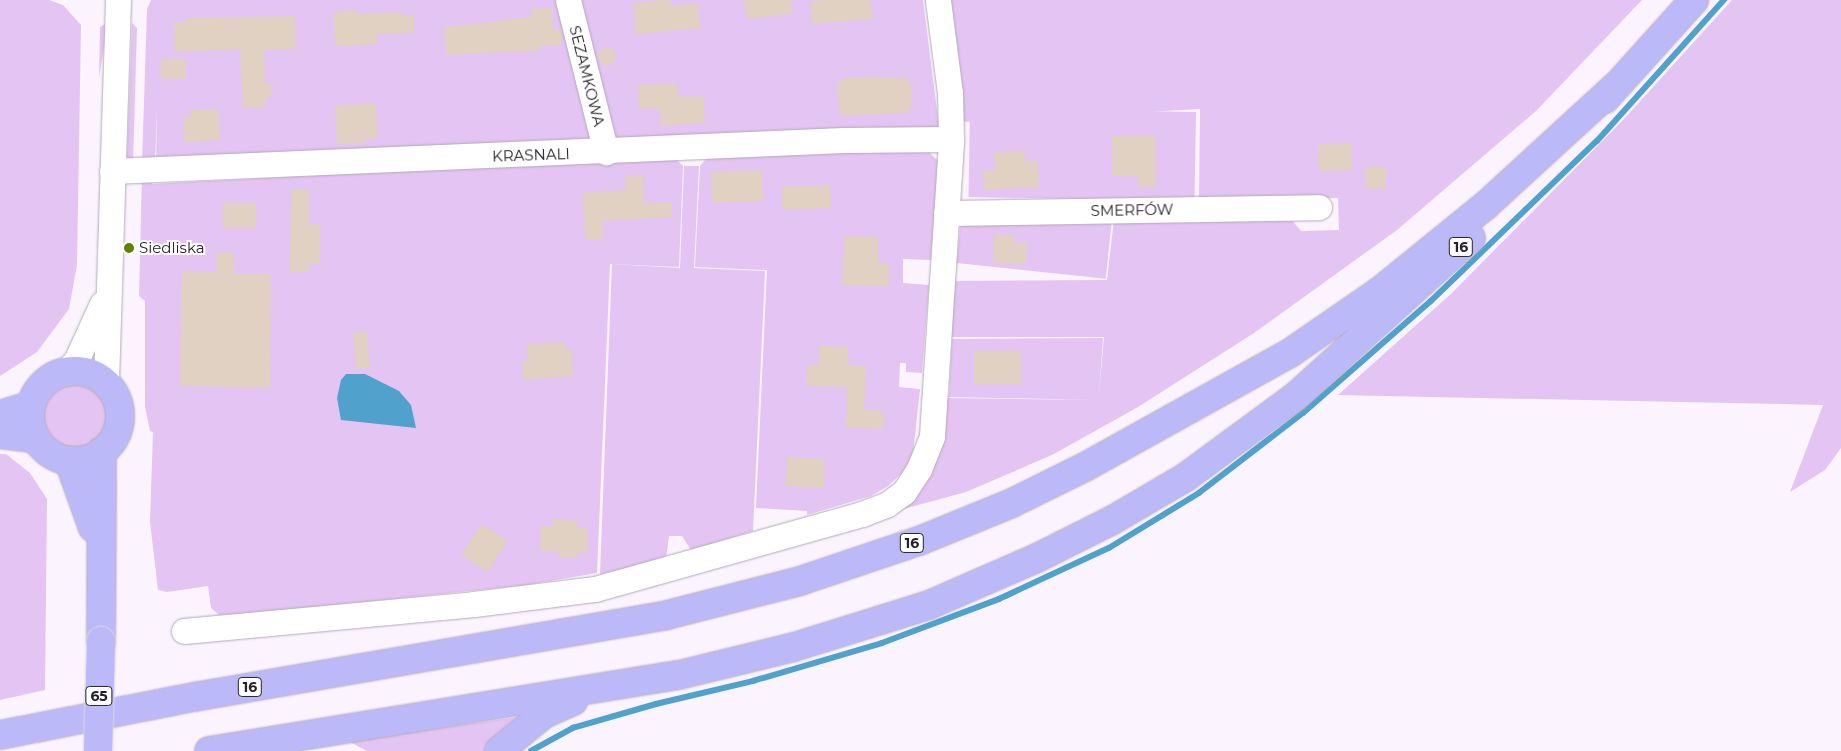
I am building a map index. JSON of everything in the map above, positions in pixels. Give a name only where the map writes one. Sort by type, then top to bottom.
[{"type":"main road","name":"16","points":[[209,751],[679,676],[794,647],[929,605],[1037,558],[1111,521],[1186,477],[1294,397],[1425,282],[1532,177],[1694,0]]},
{"type":"main road","name":"16","points":[[0,735],[194,697],[667,615],[800,581],[927,538],[1012,503],[1086,467],[1290,353],[1380,291],[1485,206],[1616,86]]},
{"type":"main road","points":[[66,371],[90,373],[106,382],[117,400],[120,421],[116,435],[102,451],[84,460],[69,461],[44,449],[35,438],[30,423],[30,406],[41,384],[66,371]]},
{"type":"main road","points":[[0,415],[30,406]]},
{"type":"main road","points":[[0,434],[35,438]]},
{"type":"main road","name":"65","points":[[98,751],[101,641],[102,451]]},
{"type":"main road","name":"65","points":[[69,461],[102,556]]},
{"type":"main road","points":[[499,751],[544,714],[620,686]]},
{"type":"main road","points":[[262,742],[312,751]]},
{"type":"street","points":[[106,382],[118,0]]},
{"type":"street","name":"SEZAMKOWA","points":[[568,0],[606,152]]},
{"type":"street","points":[[184,631],[474,604],[595,589],[862,514],[886,505],[904,492],[919,469],[932,436],[951,138],[950,93],[938,0]]},
{"type":"street","name":"KRASNALI","points":[[112,171],[606,152],[872,138],[951,138]]},
{"type":"street","name":"SMERFÓW","points":[[946,213],[1319,206]]},
{"type":"street","points":[[66,371],[76,361],[92,331],[109,283]]},
{"type":"shaded area","points":[[0,0],[49,0],[63,5],[81,25],[77,265],[69,309],[37,352],[0,376]]},
{"type":"shaded area","points":[[151,0],[560,0],[595,142],[156,164],[157,107],[155,164],[142,164],[147,9]]},
{"type":"shaded area","points":[[577,0],[923,0],[939,127],[612,142]]},
{"type":"shaded area","points":[[950,0],[1642,0],[1536,111],[1397,230],[1254,333],[1138,407],[1052,455],[966,492],[896,511],[931,476],[938,452],[943,398],[1099,400],[949,397],[952,339],[1103,338],[1099,395],[1104,337],[948,337],[952,281],[1107,280],[1114,219],[1290,218],[1301,231],[1339,230],[1338,198],[1199,200],[1200,109],[962,122]]},
{"type":"shaded area","points":[[1732,0],[1841,0],[1841,448],[1825,470],[1790,492],[1823,405],[1338,395],[1452,293],[1624,119]]},
{"type":"shaded area","points":[[107,23],[107,30],[99,78],[100,27]]},
{"type":"shaded area","points":[[132,23],[137,28],[133,163],[127,157]]},
{"type":"shaded area","points":[[970,108],[1196,112],[1194,201],[968,197]]},
{"type":"shaded area","points":[[928,146],[929,152],[938,161],[931,260],[903,259],[903,283],[929,285],[922,373],[906,372],[906,363],[900,363],[899,387],[920,389],[913,453],[903,472],[888,486],[871,496],[807,515],[807,511],[756,508],[767,270],[695,267],[700,166],[711,153]]},
{"type":"shaded area","points":[[673,156],[683,166],[679,267],[610,264],[597,573],[526,585],[221,617],[211,608],[208,586],[167,592],[158,590],[150,522],[153,432],[150,431],[145,407],[145,301],[139,296],[142,175],[152,175],[152,184]]},
{"type":"shaded area","points":[[684,166],[699,166],[694,268],[765,271],[753,531],[691,550],[682,536],[669,536],[666,559],[600,574],[612,264],[680,268]]},
{"type":"shaded area","points":[[963,203],[1112,219],[1106,279],[957,263]]},
{"type":"shaded area","points":[[75,385],[87,388],[98,394],[104,405],[107,417],[104,429],[98,440],[87,446],[75,449],[63,446],[52,440],[46,429],[43,417],[46,405],[52,394],[63,388]]},
{"type":"shaded area","points":[[0,454],[6,454],[30,473],[47,499],[45,690],[0,700]]},
{"type":"shaded area","points":[[517,717],[486,751],[367,751],[348,741]]},
{"type":"water","points":[[346,374],[365,374],[399,391],[411,405],[416,428],[341,420],[337,398],[341,380]]},
{"type":"building","points":[[670,0],[671,6],[698,3],[700,28],[635,34],[634,3]]},
{"type":"building","points":[[744,0],[791,0],[792,14],[747,19]]},
{"type":"building","points":[[870,0],[873,19],[812,24],[810,2]]},
{"type":"building","points":[[551,8],[553,30],[561,29],[562,45],[539,46],[539,51],[446,55],[444,27],[532,17],[531,9]]},
{"type":"building","points":[[357,10],[357,14],[404,12],[404,16],[414,15],[414,33],[377,34],[378,44],[335,46],[333,12]]},
{"type":"building","points":[[295,16],[296,49],[264,50],[265,84],[271,83],[272,97],[266,97],[266,107],[243,108],[240,49],[175,52],[174,22],[187,22],[187,18]]},
{"type":"building","points":[[611,48],[617,56],[613,64],[604,66],[598,58],[601,49]]},
{"type":"building","points":[[161,59],[186,59],[186,79],[161,79]]},
{"type":"building","points":[[842,78],[908,78],[908,85],[911,84],[912,107],[909,107],[909,113],[840,116],[836,82],[842,81]]},
{"type":"building","points":[[677,83],[678,97],[704,96],[705,123],[660,126],[659,108],[639,109],[638,85]]},
{"type":"building","points":[[376,103],[378,138],[365,139],[365,143],[337,144],[335,106]]},
{"type":"building","points":[[218,109],[220,140],[184,142],[183,117],[191,116],[190,110]]},
{"type":"building","points":[[1155,135],[1156,187],[1138,187],[1138,176],[1112,176],[1112,136]]},
{"type":"building","points":[[1351,143],[1352,170],[1319,171],[1318,144]]},
{"type":"building","points":[[1025,151],[1025,161],[1038,161],[1039,187],[984,190],[983,171],[995,171],[994,152]]},
{"type":"building","points":[[1365,167],[1386,167],[1386,188],[1365,188]]},
{"type":"building","points":[[762,170],[763,201],[712,203],[711,172]]},
{"type":"building","points":[[643,175],[644,203],[672,202],[672,217],[602,221],[603,239],[586,240],[582,193],[626,190],[625,176]]},
{"type":"building","points":[[830,185],[831,208],[783,210],[782,187]]},
{"type":"building","points":[[291,189],[309,189],[309,224],[320,224],[320,264],[309,264],[309,272],[290,272]]},
{"type":"building","points":[[223,203],[256,203],[256,228],[223,228]]},
{"type":"building","points":[[994,234],[1014,235],[1014,243],[1027,243],[1026,264],[993,263]]},
{"type":"building","points":[[844,236],[878,237],[878,263],[889,263],[889,286],[842,285]]},
{"type":"building","points":[[233,252],[234,274],[271,274],[270,388],[180,386],[182,271],[217,272],[216,253]]},
{"type":"building","points":[[367,331],[370,368],[356,369],[353,332]]},
{"type":"building","points":[[565,342],[566,350],[572,349],[573,376],[523,380],[522,361],[528,361],[527,344]]},
{"type":"building","points":[[819,346],[848,347],[848,365],[866,366],[864,410],[884,411],[884,429],[846,428],[847,387],[806,386],[807,365],[819,365]]},
{"type":"building","points":[[974,351],[1021,351],[1021,384],[974,384]]},
{"type":"building","points":[[787,457],[825,459],[823,488],[785,486]]},
{"type":"building","points":[[553,519],[578,521],[577,528],[588,529],[587,553],[577,553],[577,558],[558,557],[559,551],[540,551],[541,526],[553,526]]},
{"type":"building","points":[[481,524],[507,540],[488,572],[461,555]]},
{"type":"waterway","points":[[531,751],[573,728],[656,704],[753,681],[882,643],[999,599],[1109,548],[1199,493],[1303,413],[1430,302],[1597,141],[1724,0]]},
{"type":"place","name":"Siedliska","points":[[129,248]]}]
